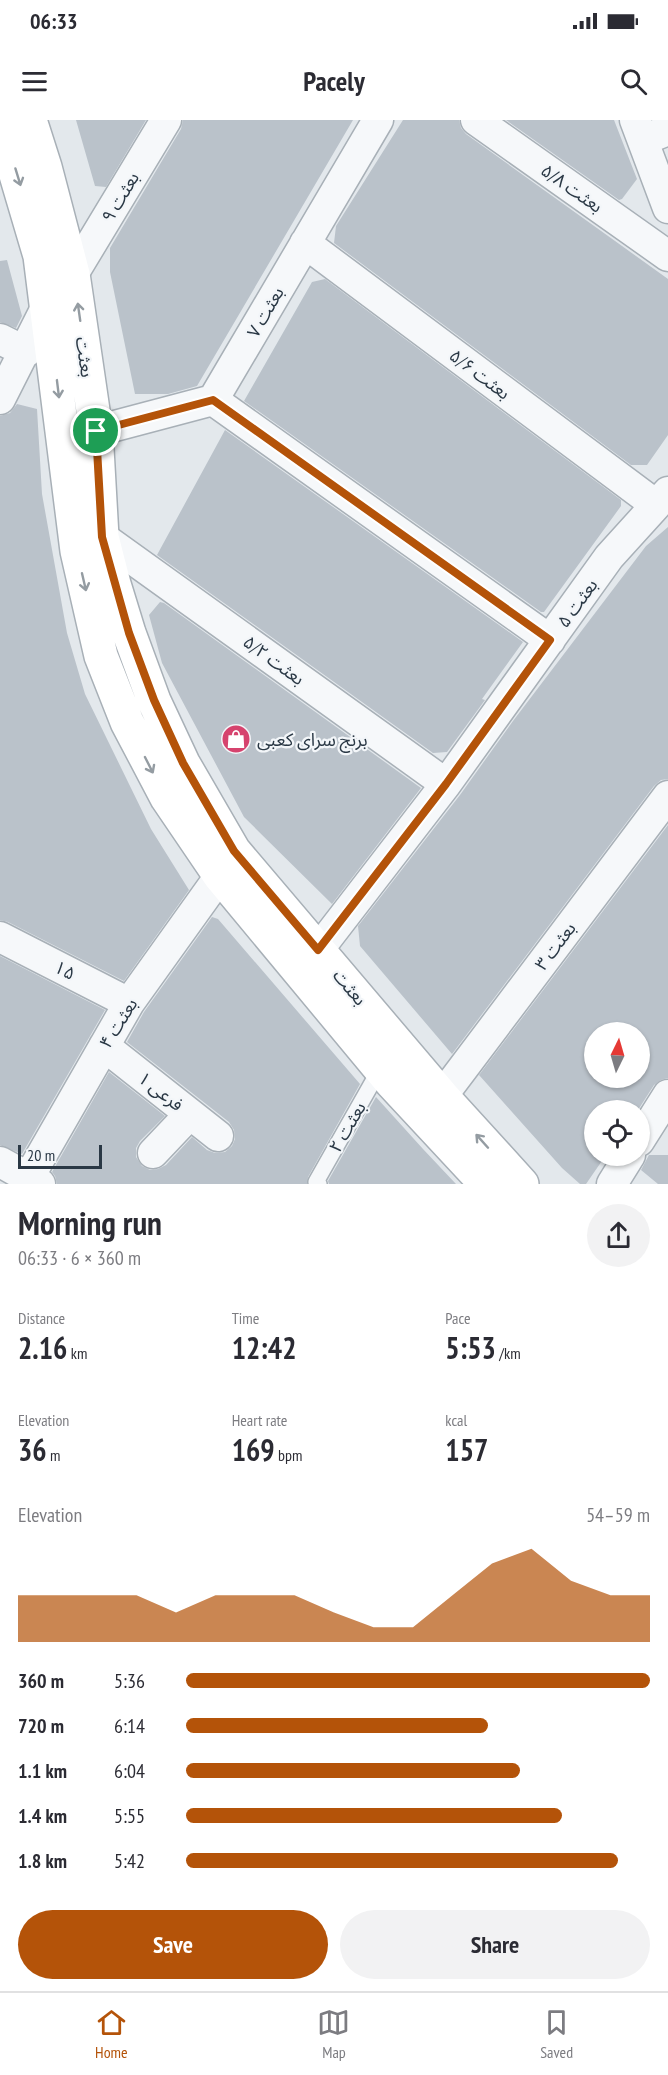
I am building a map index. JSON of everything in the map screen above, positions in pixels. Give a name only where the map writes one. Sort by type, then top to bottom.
[{"type":"main road","name":"بعثت","points":[[30,120],[45,167],[73,274],[96,431],[102,537],[133,644],[154,700],[183,763],[234,851],[442,1096],[522,1184]]},
{"type":"main road","name":"بعثت","points":[[0,121],[40,256],[77,551],[101,656],[127,722],[167,798],[220,876],[380,1069],[486,1184]]},
{"type":"street","name":"بعثت ۹","points":[[73,274],[166,120]]},
{"type":"street","name":"بعثت ۷","points":[[213,400],[378,120]]},
{"type":"street","name":"بعثت ۵/۸","points":[[476,120],[668,256]]},
{"type":"street","points":[[649,130],[668,208]]},
{"type":"street","name":"بعثت ۵/۶","points":[[305,243],[662,498]]},
{"type":"street","points":[[0,399],[13,346],[47,306]]},
{"type":"street","points":[[96,431],[213,400],[550,640]]},
{"type":"street","name":"بعثت ۵","points":[[318,950],[446,784],[609,558],[662,498]]},
{"type":"street","name":"بعثت ۵/۲","points":[[102,537],[446,784]]},
{"type":"street","name":"بعثت ۳","points":[[442,1096],[668,796]]},
{"type":"street","name":"بعثت ۴","points":[[35,1181],[104,1046],[129,1003],[220,876]]},
{"type":"street","name":"۱۵","points":[[0,937],[129,1003]]},
{"type":"street","name":"فرعی ۱","points":[[104,1046],[218,1136]]},
{"type":"street","points":[[650,1124],[668,1095]]},
{"type":"street","points":[[153,1153],[190,1114]]},
{"type":"street","points":[[0,1162],[35,1181]]},
{"type":"street","points":[[612,1184],[623,1166]]},
{"type":"lane","name":"بعثت ۲","points":[[319,1184],[316,1182],[380,1069]]},
{"type":"building","points":[[76,120],[146,120],[106,187],[95,186]]},
{"type":"building","points":[[183,120],[353,120],[197,386],[168,394],[135,394],[110,272],[110,248],[181,129]]},
{"type":"building","points":[[403,120],[459,120],[466,134],[668,279],[668,435],[647,465],[631,465],[334,243],[336,226]]},
{"type":"building","points":[[506,120],[614,120],[637,179],[619,200]]},
{"type":"building","points":[[7,260],[22,316],[16,328],[0,322],[0,261]]},
{"type":"building","points":[[325,279],[621,500],[621,506],[544,612],[244,401],[312,282]]},
{"type":"building","points":[[17,404],[37,409],[42,494],[67,633],[85,694],[151,829],[189,890],[124,981],[0,920],[0,416],[10,413]]},
{"type":"building","points":[[225,430],[523,642],[447,752],[433,753],[157,555]]},
{"type":"building","points":[[668,527],[668,779],[661,780],[654,786],[452,1054],[360,946],[358,926],[460,795],[513,721],[646,546]]},
{"type":"building","points":[[160,602],[421,788],[332,904],[244,817],[162,663],[149,615]]},
{"type":"building","points":[[668,825],[668,1078],[654,1085],[644,1100],[584,1100],[584,1166],[598,1166],[586,1184],[580,1184],[562,1168],[479,1075]]},
{"type":"building","points":[[212,917],[218,919],[360,1084],[308,1177],[307,1184],[57,1184],[52,1172],[109,1072],[165,1116],[136,1148],[136,1157],[142,1166],[150,1170],[166,1165],[192,1137],[207,1150],[215,1153],[225,1152],[232,1146],[235,1139],[234,1130],[229,1122],[127,1042],[144,1012]]},
{"type":"building","points":[[0,956],[105,1010],[22,1154],[0,1145]]},
{"type":"building","points":[[376,1097],[456,1184],[329,1184],[328,1181]]},
{"type":"building","points":[[650,1155],[668,1155],[668,1184],[658,1184],[641,1170],[643,1166],[650,1166]]},
{"type":"place","name":"برنج سرای کعبی","points":[[236,739]]},
{"type":"route","points":[[213,400],[550,640],[446,784],[318,950],[234,851],[183,763],[154,700],[129,633],[102,537],[96,431],[213,400]]}]
